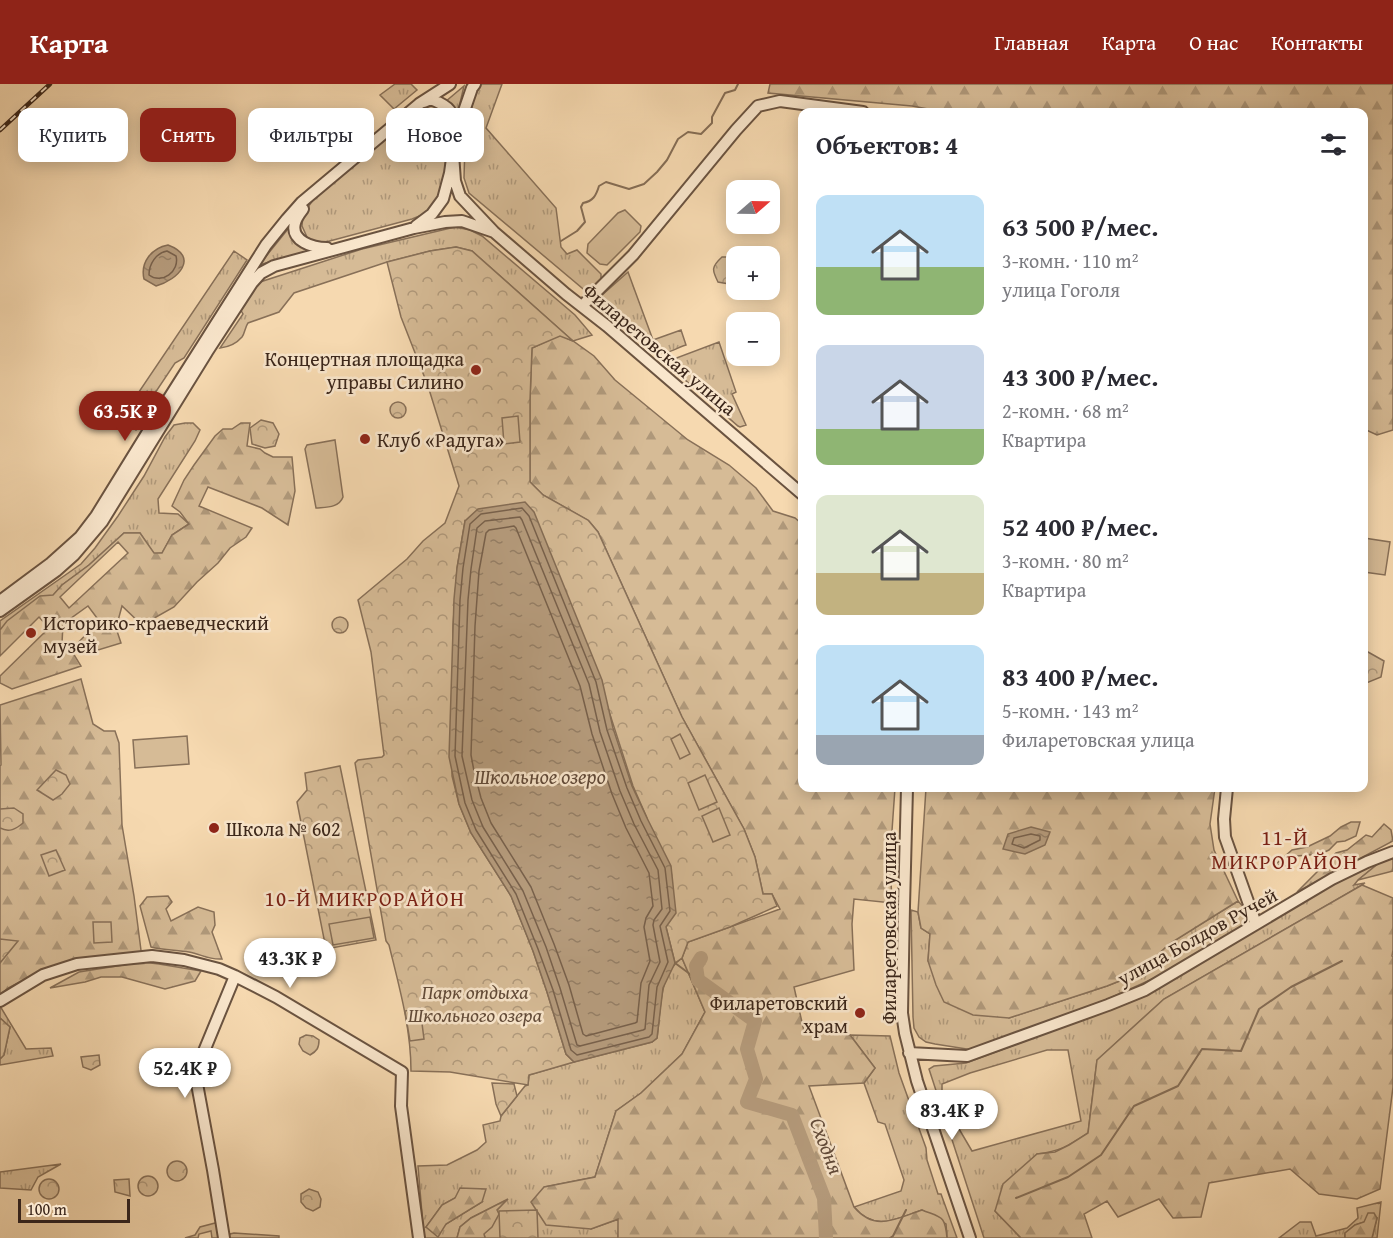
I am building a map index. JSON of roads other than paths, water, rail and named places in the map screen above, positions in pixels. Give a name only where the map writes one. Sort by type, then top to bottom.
[{"type":"street","points":[[0,601],[51,563],[80,537],[96,516],[266,244],[287,219],[302,202],[418,104],[450,84]]},
{"type":"street","points":[[465,108],[475,84]]},
{"type":"street","points":[[418,104],[431,99],[448,108]]},
{"type":"street","points":[[582,306],[633,255],[758,106],[780,101],[833,108]]},
{"type":"street","points":[[414,228],[432,214],[443,199],[451,162]]},
{"type":"street","name":"Филаретовская улица","points":[[454,162],[455,181],[460,195],[494,232],[798,491]]},
{"type":"street","points":[[313,194],[295,220],[296,231],[299,237],[309,245],[336,249]]},
{"type":"street","name":"Филаретовская улица","points":[[0,611],[56,571],[102,522],[207,352],[261,273],[274,266],[414,228],[445,222],[462,221],[494,232]]},
{"type":"street","name":"Филаретовская улица","points":[[908,792],[902,1013],[909,1053],[970,1238]]},
{"type":"street","points":[[1227,792],[1225,837],[1256,924]]},
{"type":"street","name":"улица Болдов Ручей","points":[[909,1053],[967,1056],[1056,1025],[1145,990],[1356,867],[1393,852]]},
{"type":"street","points":[[0,1001],[44,975],[77,964],[152,956],[184,960],[219,969],[276,997],[402,1072],[401,1106],[419,1238]]},
{"type":"street","points":[[224,1238],[195,1073],[235,976]]},
{"type":"water","points":[[168,245],[178,250],[184,262],[178,274],[156,286],[144,279],[144,267],[152,253]]},
{"type":"water","name":"Школьное озеро","points":[[525,502],[534,512],[602,680],[613,728],[632,786],[671,866],[676,913],[666,927],[675,963],[663,988],[657,1038],[652,1042],[574,1062],[566,1054],[533,951],[511,896],[471,833],[459,804],[449,757],[454,599],[465,521],[478,509]]},
{"type":"water","points":[[1031,827],[1050,832],[1045,845],[1025,854],[1003,849],[1008,834]]},
{"type":"waterway","name":"Сходня","points":[[561,241],[577,231],[585,222],[581,207],[583,203],[594,197],[599,186],[606,182],[629,189],[644,184],[667,160],[678,139],[688,132],[701,134],[712,123],[712,117],[725,93],[735,90],[738,84]]},
{"type":"waterway","name":"Сходня","points":[[701,958],[696,966],[698,980],[755,1021],[747,1049],[756,1079],[747,1102],[792,1115],[824,1198],[826,1238]]},
{"type":"waterway","points":[[1016,1198],[1068,1177],[1101,1155],[1134,1106],[1178,1086],[1202,1049],[1241,1051],[1259,1009],[1291,987],[1342,961]]},
{"type":"waterway","points":[[675,963],[698,980]]},
{"type":"waterway","points":[[890,1238],[906,1210]]},
{"type":"railway","points":[[0,130],[50,84]]},
{"type":"place","name":"Концертная площадка управы Силино","points":[[476,370]]},
{"type":"place","name":"Клуб «Радуга»","points":[[365,439]]},
{"type":"place","name":"Историко-краеведческий музей","points":[[31,633]]},
{"type":"place","name":"Школа № 602","points":[[214,828]]},
{"type":"place","name":"Филаретовский храм","points":[[860,1013]]},
{"type":"district","name":"11-Й МИКРОРАЙОН","points":[[1285,849]]},
{"type":"district","name":"10-Й МИКРОРАЙОН","points":[[365,898]]},
{"type":"park label","name":"Парк отдыха Школьного озера","points":[[475,1002]]}]
